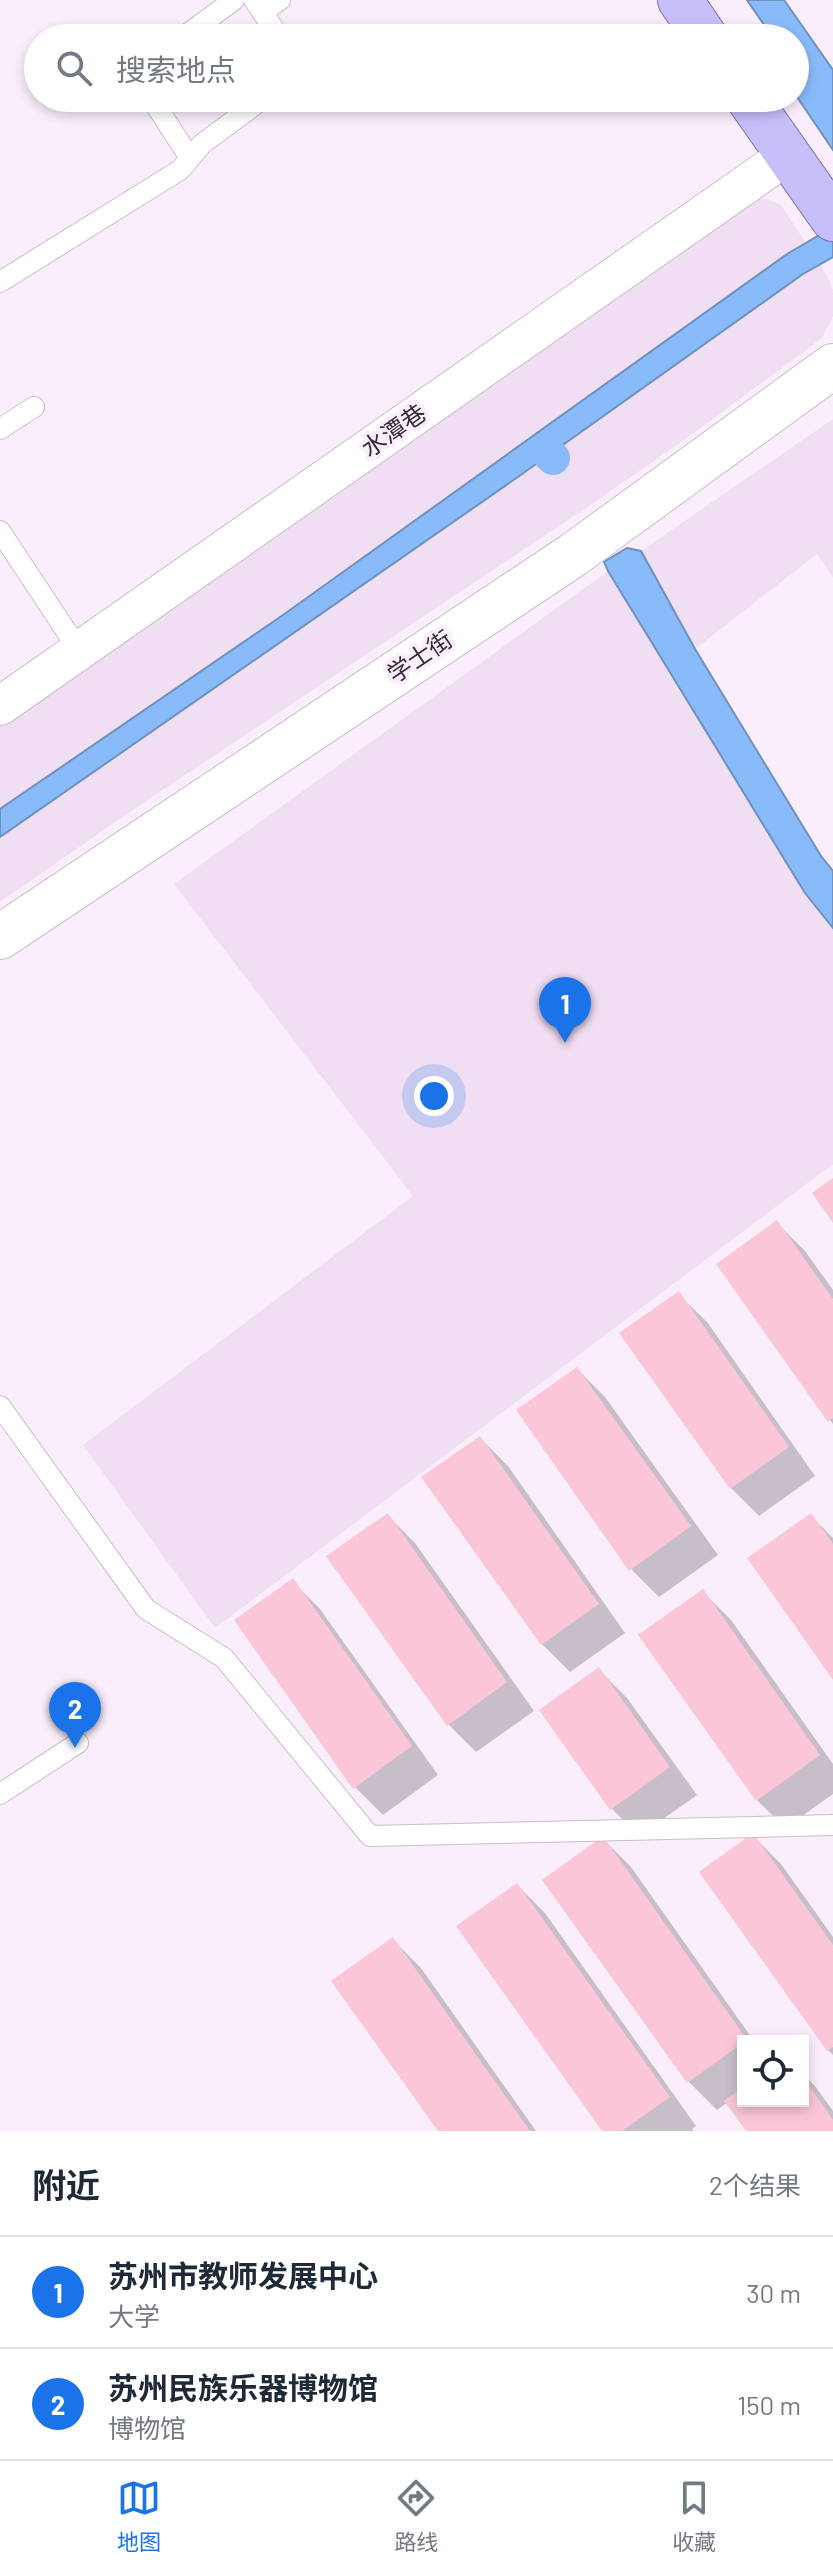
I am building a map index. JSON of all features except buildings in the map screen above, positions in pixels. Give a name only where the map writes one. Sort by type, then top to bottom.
[{"type":"main road","points":[[680,0],[696,24]]},
{"type":"main road","points":[[758,112],[833,219]]},
{"type":"street","name":"水潭巷","points":[[0,706],[788,155]]},
{"type":"street","name":"学士街","points":[[0,937],[573,555],[833,366]]},
{"type":"lane","points":[[201,24],[234,0]]},
{"type":"lane","points":[[270,24],[258,6],[280,0]]},
{"type":"lane","points":[[160,112],[190,158]]},
{"type":"lane","points":[[0,282],[180,170],[202,144],[245,112]]},
{"type":"lane","points":[[0,429],[34,407]]},
{"type":"lane","points":[[0,531],[80,652]]},
{"type":"lane","points":[[0,1406],[146,1609],[224,1658],[370,1836],[833,1825]]},
{"type":"lane","points":[[0,1794],[78,1743]]},
{"type":"shaded area","points":[[750,199],[768,199],[781,205],[827,275],[833,290],[833,316],[822,338],[676,446],[574,516],[147,800],[0,902],[0,722]]},
{"type":"shaded area","points":[[833,419],[833,577],[817,554],[695,649],[641,551]]},
{"type":"shaded area","points":[[608,571],[776,845],[833,923],[833,1164],[215,1628],[83,1445],[413,1196],[174,884]]},
{"type":"water","points":[[747,0],[784,0],[801,24],[763,24]]},
{"type":"water","points":[[809,36],[833,70],[833,150],[807,112]]},
{"type":"water","points":[[833,227],[833,257],[803,274],[515,479],[0,837],[0,809],[283,615],[787,254]]},
{"type":"water","points":[[627,548],[641,551],[695,649],[833,871],[833,928],[805,893],[608,571],[604,562]]},
{"type":"waterway","points":[[549,454],[553,458]]},
{"type":"place","name":"苏州市教师发展中心","points":[[565,1043]]},
{"type":"place","name":"苏州民族乐器博物馆","points":[[75,1748]]}]
